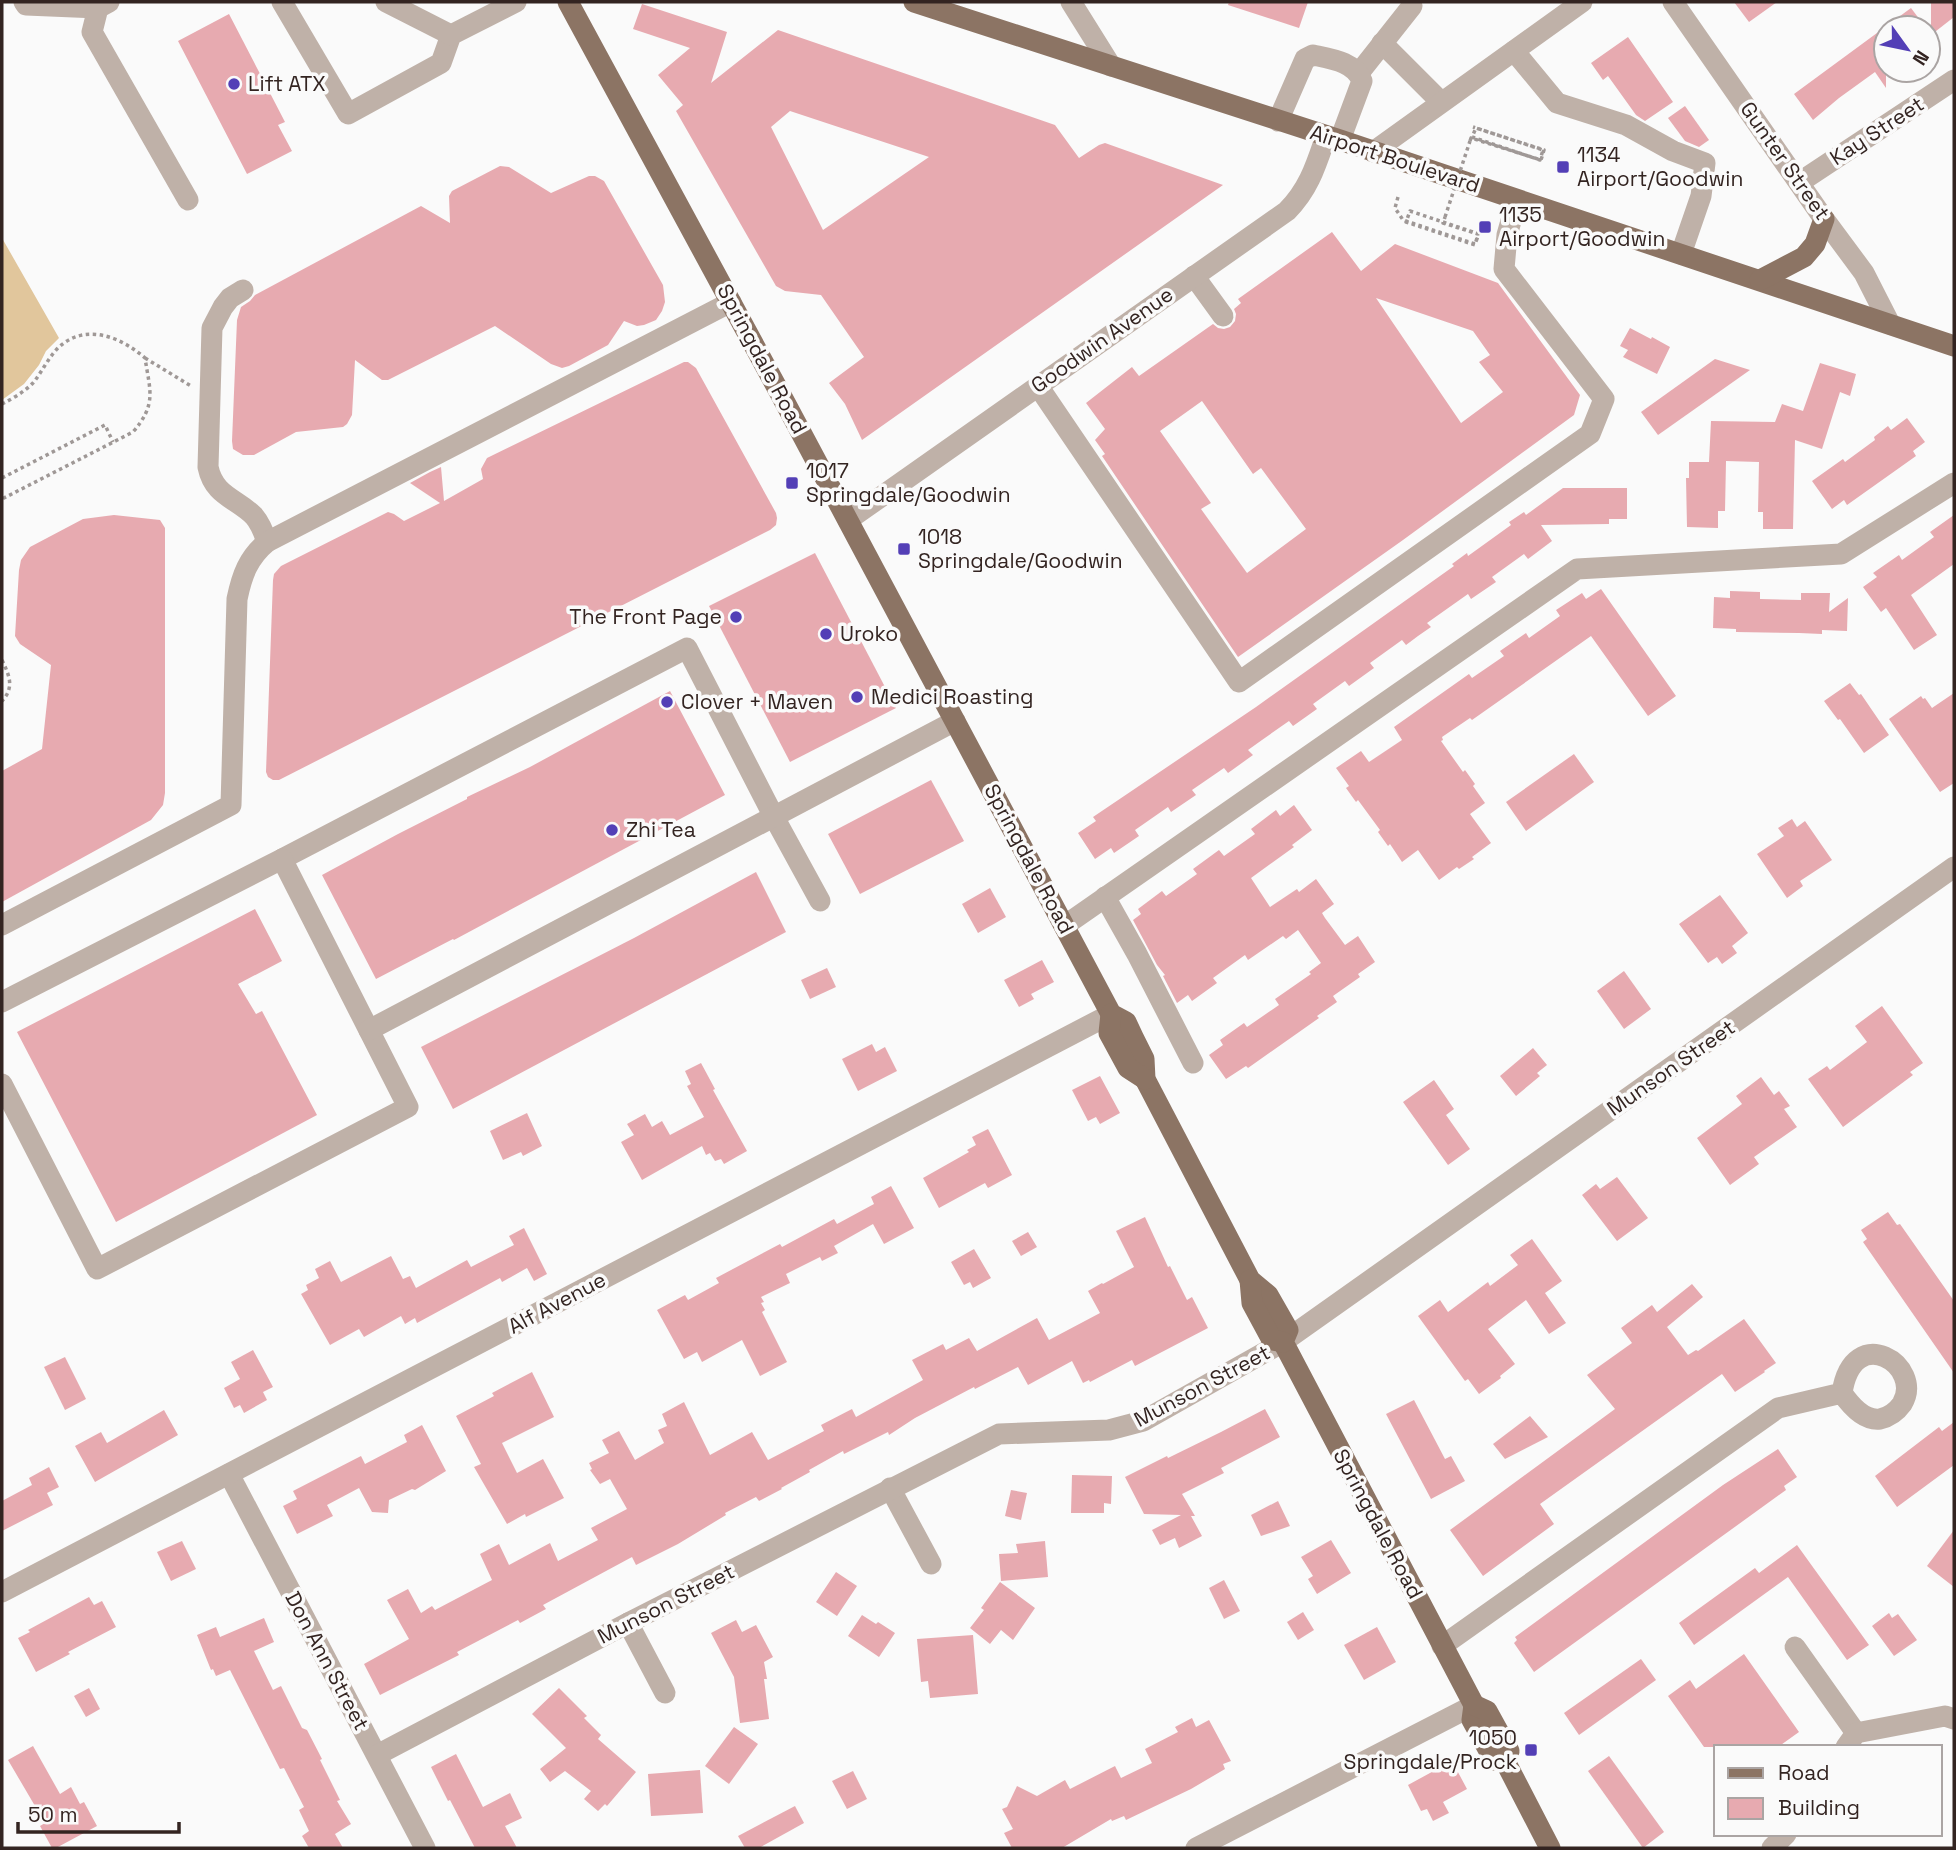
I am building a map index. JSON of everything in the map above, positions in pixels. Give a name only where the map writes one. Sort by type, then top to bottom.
[{"type":"main road","name":"Springdale Road","points":[[568,2],[1111,1014],[1126,1023],[1144,1059],[1144,1079],[1250,1280],[1268,1295],[1287,1328],[1283,1342],[1474,1705],[1487,1711],[1509,1751],[1505,1761],[1550,1848]]},
{"type":"main road","name":"Airport Boulevard","points":[[914,2],[939,6],[1111,66],[1954,346]]},
{"type":"main road","points":[[1759,280],[1804,257],[1815,244],[1824,219]]},
{"type":"street","points":[[24,2],[26,5],[104,5],[92,32],[188,200]]},
{"type":"street","points":[[282,2],[348,114],[441,63],[451,35],[516,2]]},
{"type":"street","points":[[386,2],[416,9],[451,35]]},
{"type":"street","points":[[1071,2],[1111,66]]},
{"type":"street","points":[[1373,152],[1582,2]]},
{"type":"street","name":"Gunter Street","points":[[1673,2],[1864,273],[1890,324]]},
{"type":"street","points":[[1278,121],[1305,60],[1313,55],[1323,57],[1352,66],[1359,73],[1412,6]]},
{"type":"street","points":[[1382,43],[1441,102]]},
{"type":"street","points":[[1514,51],[1557,103],[1626,125],[1673,151],[1705,163],[1701,196],[1681,254]]},
{"type":"street","name":"Goodwin Avenue","points":[[848,520],[1287,211],[1301,197],[1333,138],[1362,81],[1359,73]]},
{"type":"street","name":"Kay Street","points":[[1800,182],[1954,80]]},
{"type":"street","points":[[1931,96],[1954,103]]},
{"type":"street","points":[[1038,386],[1238,682],[1408,549],[1590,433],[1604,399],[1504,269],[1507,235],[1517,200]]},
{"type":"street","points":[[1194,276],[1223,316]]},
{"type":"street","points":[[243,290],[230,298],[212,328],[208,467],[211,480],[254,517],[267,542]]},
{"type":"street","points":[[2,925],[231,805],[237,599],[248,562],[267,542],[731,302]]},
{"type":"street","points":[[1064,926],[1577,569],[1840,554],[1954,483]]},
{"type":"street","points":[[2,1002],[687,648],[820,901]]},
{"type":"street","points":[[369,1030],[955,721]]},
{"type":"street","points":[[2,1084],[97,1269],[408,1107],[282,859]]},
{"type":"street","name":"Munson Street","points":[[377,1755],[628,1623],[999,1434],[1109,1430],[1143,1422],[1283,1342],[1954,867]]},
{"type":"street","points":[[1105,897],[1193,1063]]},
{"type":"street","name":"Alf Avenue","points":[[2,1592],[1111,1014]]},
{"type":"street","points":[[1442,1646],[1778,1408],[1842,1393]]},
{"type":"street","name":"Don Ann Street","points":[[229,1474],[425,1848]]},
{"type":"street","points":[[890,1488],[931,1564]]},
{"type":"street","points":[[628,1623],[665,1693]]},
{"type":"street","points":[[1795,1647],[1851,1740],[1945,1716],[1954,1719]]},
{"type":"street","points":[[1196,1848],[1474,1705]]},
{"type":"path","points":[[1398,197],[1395,208],[1403,220],[1415,224],[1427,228],[1451,236],[1463,240],[1475,244],[1479,234],[1444,222],[1433,219],[1410,211],[1406,222],[1475,245],[1478,234],[1443,223],[1445,218],[1471,138],[1541,160],[1544,150],[1476,128],[1472,137],[1540,160],[1544,150],[1473,127]]},
{"type":"path","points":[[2,404],[32,383],[59,347],[75,336],[96,333],[131,346],[145,358],[189,385]]},
{"type":"path","points":[[2,499],[133,432],[145,417],[150,400],[145,358]]},
{"type":"path","points":[[2,478],[105,425],[113,442]]},
{"type":"path","points":[[2,660],[10,679],[10,687],[2,701]]},
{"type":"shaded area","points":[[2,238],[59,338],[46,351],[24,384],[2,400]]},
{"type":"building","points":[[1229,2],[1308,2],[1299,28],[1228,5]]},
{"type":"building","points":[[1734,2],[1777,2],[1749,22]]},
{"type":"building","points":[[1931,2],[1954,2],[1954,17],[1942,26],[1942,14],[1931,14]]},
{"type":"building","points":[[642,4],[727,32],[711,83],[778,30],[1055,125],[1079,158],[1105,143],[1223,185],[862,440],[845,404],[829,383],[864,357],[821,295],[785,291],[776,286],[676,111],[683,105],[658,75],[690,48],[633,29]],"holes":[[[790,111],[929,157],[823,230],[771,127]]]},
{"type":"building","points":[[1911,8],[1916,14],[1903,14]]},
{"type":"building","points":[[229,14],[285,122],[278,125],[292,151],[247,174],[178,41]]},
{"type":"building","points":[[1628,37],[1673,102],[1645,121],[1636,115],[1608,76],[1603,80],[1591,63]]},
{"type":"building","points":[[1872,37],[1872,74],[1813,120],[1794,94]]},
{"type":"building","points":[[1685,106],[1709,140],[1699,147],[1685,141],[1668,118]]},
{"type":"building","points":[[500,166],[509,167],[551,193],[589,176],[604,181],[663,285],[665,302],[656,320],[637,326],[624,321],[608,345],[562,368],[551,364],[495,326],[388,380],[382,380],[355,360],[352,415],[343,427],[296,432],[254,455],[243,455],[233,449],[237,320],[241,307],[255,295],[421,206],[450,223],[449,196],[452,191]]},
{"type":"building","points":[[1332,232],[1361,271],[1395,244],[1498,283],[1580,395],[1574,415],[1238,657],[1102,456],[1105,454],[1095,440],[1105,429],[1086,403],[1132,367],[1139,376],[1213,324],[1218,328],[1230,327],[1235,321],[1234,309],[1241,303],[1238,299]],"holes":[[[1376,298],[1473,331],[1490,355],[1479,362],[1503,392],[1461,423]],[[1202,401],[1253,474],[1261,468],[1306,529],[1247,573],[1201,509],[1211,503],[1160,431]]]},
{"type":"building","points":[[1630,328],[1670,347],[1657,374],[1623,357],[1628,350],[1620,346]]},
{"type":"building","points":[[1715,359],[1750,370],[1658,435],[1641,412]]},
{"type":"building","points":[[684,362],[696,368],[776,513],[776,525],[279,780],[268,777],[266,772],[273,580],[274,574],[281,566],[388,512],[404,521],[440,503],[410,483],[430,472],[441,467],[444,501],[483,479],[481,469],[487,458]]},
{"type":"building","points":[[1820,363],[1856,374],[1850,396],[1840,392],[1822,449],[1795,440],[1793,529],[1763,529],[1763,512],[1758,512],[1759,462],[1726,461],[1725,511],[1718,511],[1718,528],[1687,527],[1686,478],[1689,478],[1689,462],[1709,462],[1711,421],[1775,422],[1782,404],[1803,411]]},
{"type":"building","points":[[1907,418],[1925,442],[1913,451],[1916,456],[1847,505],[1844,500],[1832,509],[1812,481],[1843,459],[1845,462],[1875,440],[1874,437],[1888,426],[1891,430]]},
{"type":"building","points":[[1563,488],[1627,488],[1627,519],[1609,519],[1609,524],[1541,525],[1552,541],[1528,559],[1524,554],[1492,577],[1496,582],[1471,599],[1468,594],[1427,623],[1431,627],[1406,645],[1402,640],[1370,663],[1374,668],[1349,686],[1345,681],[1313,704],[1317,709],[1293,726],[1289,721],[1248,750],[1253,755],[1228,773],[1224,768],[1192,790],[1196,795],[1171,812],[1168,807],[1135,830],[1139,836],[1114,853],[1111,848],[1095,859],[1078,833],[1096,821],[1093,817],[1256,707],[1454,566],[1452,564],[1467,553],[1468,556],[1511,525],[1509,522],[1524,512],[1526,515]]},
{"type":"building","points":[[114,515],[160,520],[165,528],[163,805],[151,820],[2,902],[2,771],[42,749],[51,665],[20,644],[15,636],[21,560],[30,547],[83,519]]},
{"type":"building","points":[[1954,515],[1954,564],[1911,595],[1937,635],[1914,650],[1886,608],[1881,612],[1863,587],[1877,577],[1873,573],[1899,555],[1902,560],[1934,537],[1930,532]]},
{"type":"building","points":[[815,553],[896,708],[790,762],[709,606]]},
{"type":"building","points":[[1601,589],[1676,696],[1648,716],[1591,636],[1472,720],[1470,718],[1442,737],[1441,741],[1475,784],[1473,786],[1485,803],[1470,814],[1491,843],[1472,857],[1474,859],[1439,880],[1418,850],[1402,862],[1378,832],[1380,830],[1358,800],[1356,802],[1346,788],[1349,786],[1336,768],[1361,751],[1369,762],[1402,740],[1394,727],[1469,674],[1472,678],[1504,656],[1500,651],[1526,633],[1529,638],[1560,616],[1556,610],[1582,593],[1586,599]]},
{"type":"building","points":[[1730,591],[1760,592],[1760,599],[1801,600],[1801,593],[1830,593],[1829,612],[1848,598],[1847,631],[1822,630],[1822,634],[1736,632],[1736,629],[1713,628],[1714,597],[1730,598]]},
{"type":"building","points":[[1850,683],[1859,695],[1861,694],[1889,735],[1864,753],[1824,701]]},
{"type":"building","points":[[670,691],[725,795],[376,979],[322,875]]},
{"type":"building","points":[[1954,693],[1954,783],[1940,792],[1889,719],[1921,696],[1932,708]]},
{"type":"building","points":[[1574,754],[1594,782],[1526,831],[1506,802]]},
{"type":"building","points":[[931,780],[964,841],[860,894],[828,834]]},
{"type":"building","points":[[1294,805],[1312,830],[1292,845],[1294,847],[1251,878],[1270,907],[1297,889],[1299,892],[1316,879],[1334,904],[1322,913],[1325,918],[1345,945],[1358,936],[1375,962],[1358,974],[1360,977],[1333,996],[1337,1002],[1317,1016],[1319,1018],[1248,1068],[1246,1066],[1226,1079],[1209,1055],[1223,1045],[1220,1040],[1244,1023],[1247,1027],[1279,1005],[1275,999],[1311,974],[1309,972],[1321,963],[1298,930],[1286,939],[1283,936],[1248,960],[1245,955],[1213,978],[1217,983],[1192,1001],[1188,995],[1177,1003],[1163,976],[1165,975],[1133,920],[1141,914],[1138,909],[1162,891],[1166,896],[1197,874],[1193,869],[1219,850],[1224,856],[1255,834],[1251,829],[1276,810],[1280,816]]},
{"type":"building","points":[[1792,819],[1797,827],[1805,821],[1832,860],[1800,881],[1803,886],[1787,898],[1757,854],[1784,836],[1778,828]]},
{"type":"building","points":[[756,872],[786,932],[453,1109],[421,1047]]},
{"type":"building","points":[[990,888],[1006,917],[978,933],[962,904]]},
{"type":"building","points":[[1720,895],[1748,933],[1732,946],[1737,953],[1722,964],[1717,957],[1708,963],[1679,924]]},
{"type":"building","points":[[255,909],[282,961],[238,984],[256,1014],[262,1011],[317,1115],[116,1222],[17,1032]]},
{"type":"building","points":[[1042,960],[1054,982],[1031,994],[1034,999],[1019,1007],[1004,980]]},
{"type":"building","points":[[827,968],[836,987],[810,999],[801,980]]},
{"type":"building","points":[[1624,971],[1651,1009],[1624,1029],[1597,991]]},
{"type":"building","points":[[1882,1006],[1923,1063],[1910,1072],[1913,1075],[1843,1127],[1808,1079],[1827,1066],[1830,1070],[1867,1042],[1855,1026]]},
{"type":"building","points":[[872,1044],[876,1052],[885,1047],[897,1071],[858,1091],[842,1059]]},
{"type":"building","points":[[1533,1048],[1547,1065],[1537,1073],[1540,1076],[1516,1096],[1500,1076]]},
{"type":"building","points":[[701,1063],[747,1151],[724,1164],[721,1159],[715,1161],[710,1153],[706,1155],[702,1146],[642,1180],[621,1142],[634,1135],[627,1124],[645,1114],[652,1127],[662,1121],[670,1135],[704,1117],[687,1086],[691,1084],[685,1071]]},
{"type":"building","points":[[1100,1076],[1120,1113],[1100,1124],[1096,1117],[1088,1121],[1072,1090]]},
{"type":"building","points":[[1761,1077],[1774,1095],[1779,1091],[1790,1106],[1784,1109],[1797,1127],[1754,1157],[1759,1164],[1730,1185],[1697,1138],[1742,1104],[1736,1096]]},
{"type":"building","points":[[1434,1080],[1454,1109],[1446,1115],[1470,1149],[1448,1165],[1403,1102]]},
{"type":"building","points":[[527,1113],[542,1146],[523,1156],[521,1152],[503,1160],[490,1131]]},
{"type":"building","points":[[988,1129],[1012,1175],[988,1188],[985,1183],[939,1208],[923,1178],[969,1152],[967,1150],[976,1145],[972,1137]]},
{"type":"building","points":[[1617,1177],[1648,1218],[1617,1241],[1582,1195],[1596,1184],[1600,1189]]},
{"type":"building","points":[[891,1186],[914,1228],[884,1244],[873,1224],[834,1246],[838,1253],[822,1261],[820,1257],[786,1274],[790,1283],[761,1297],[765,1310],[762,1312],[787,1362],[760,1376],[742,1340],[702,1362],[697,1352],[684,1359],[657,1310],[685,1295],[688,1300],[719,1283],[716,1278],[780,1244],[782,1247],[834,1219],[837,1224],[874,1204],[871,1197]]},
{"type":"building","points":[[1888,1212],[1897,1225],[1900,1224],[1954,1301],[1954,1373],[1863,1242],[1867,1239],[1861,1230]]},
{"type":"building","points":[[1145,1217],[1168,1267],[1170,1266],[1187,1300],[1192,1297],[1208,1328],[1135,1366],[1132,1360],[1090,1382],[1089,1380],[1083,1383],[1072,1361],[1028,1385],[1018,1367],[915,1418],[889,1435],[888,1432],[844,1454],[843,1451],[782,1489],[759,1501],[756,1497],[725,1513],[726,1515],[678,1544],[636,1565],[632,1557],[543,1605],[546,1609],[520,1623],[518,1620],[457,1652],[459,1655],[380,1695],[364,1664],[409,1639],[387,1600],[408,1589],[421,1613],[432,1606],[435,1610],[492,1580],[480,1554],[499,1544],[509,1565],[550,1543],[558,1561],[598,1540],[591,1528],[627,1509],[610,1479],[600,1484],[590,1470],[592,1469],[589,1463],[609,1453],[602,1440],[619,1431],[635,1460],[664,1443],[658,1430],[667,1426],[662,1414],[684,1402],[710,1455],[752,1432],[768,1460],[824,1431],[821,1425],[852,1409],[856,1417],[923,1380],[912,1360],[943,1344],[946,1350],[969,1338],[977,1351],[1037,1318],[1049,1340],[1100,1313],[1088,1291],[1134,1267],[1116,1231]]},
{"type":"building","points":[[524,1228],[547,1274],[534,1281],[527,1268],[502,1282],[500,1278],[417,1323],[415,1318],[405,1324],[401,1316],[364,1337],[359,1329],[330,1345],[301,1294],[308,1290],[306,1285],[319,1278],[315,1269],[330,1261],[341,1282],[391,1256],[403,1279],[410,1276],[416,1288],[467,1260],[471,1267],[514,1245],[509,1236]]},
{"type":"building","points":[[1028,1232],[1037,1247],[1021,1256],[1012,1241]]},
{"type":"building","points":[[1532,1239],[1562,1281],[1545,1293],[1566,1323],[1549,1334],[1526,1300],[1488,1329],[1515,1364],[1479,1394],[1468,1379],[1465,1381],[1418,1316],[1440,1300],[1448,1312],[1488,1282],[1490,1286],[1518,1265],[1510,1255]]},
{"type":"building","points":[[974,1249],[991,1278],[973,1288],[970,1282],[964,1285],[951,1262]]},
{"type":"building","points":[[1692,1284],[1703,1297],[1667,1327],[1688,1355],[1744,1319],[1776,1363],[1735,1392],[1722,1374],[1540,1504],[1554,1524],[1483,1576],[1450,1530],[1615,1409],[1587,1375],[1632,1343],[1621,1328],[1652,1305],[1657,1312]]},
{"type":"building","points":[[253,1350],[273,1387],[263,1392],[267,1400],[244,1413],[240,1405],[234,1408],[224,1388],[240,1379],[231,1362]]},
{"type":"building","points":[[65,1357],[86,1399],[65,1410],[44,1367]]},
{"type":"building","points":[[532,1372],[554,1417],[502,1443],[517,1473],[543,1459],[564,1498],[507,1524],[474,1467],[481,1464],[456,1416]]},
{"type":"building","points":[[1414,1400],[1445,1459],[1451,1456],[1465,1481],[1431,1499],[1386,1414]]},
{"type":"building","points":[[1265,1409],[1280,1437],[1221,1468],[1224,1473],[1182,1494],[1195,1516],[1191,1516],[1202,1536],[1179,1548],[1175,1538],[1160,1545],[1152,1530],[1181,1515],[1144,1514],[1125,1477]]},
{"type":"building","points":[[164,1410],[178,1435],[95,1482],[75,1446],[101,1432],[107,1443]]},
{"type":"building","points":[[1530,1416],[1548,1437],[1505,1459],[1493,1444]]},
{"type":"building","points":[[1954,1422],[1954,1465],[1897,1507],[1875,1476],[1939,1427],[1942,1431]]},
{"type":"building","points":[[422,1425],[446,1471],[415,1490],[389,1500],[388,1513],[372,1512],[359,1488],[327,1505],[333,1516],[297,1534],[283,1506],[297,1499],[293,1491],[361,1456],[365,1464],[407,1442],[404,1435]]},
{"type":"building","points":[[1778,1449],[1797,1477],[1784,1486],[1786,1490],[1534,1672],[1514,1643],[1517,1640],[1515,1637],[1723,1485]]},
{"type":"building","points":[[49,1467],[59,1487],[47,1493],[53,1505],[2,1531],[2,1501],[32,1485],[29,1478]]},
{"type":"building","points":[[1072,1475],[1112,1476],[1111,1504],[1104,1503],[1104,1513],[1071,1513]]},
{"type":"building","points":[[1011,1490],[1027,1493],[1021,1520],[1005,1516]]},
{"type":"building","points":[[1278,1501],[1290,1526],[1261,1536],[1251,1515]]},
{"type":"building","points":[[1954,1530],[1954,1587],[1927,1566]]},
{"type":"building","points":[[1331,1540],[1351,1573],[1317,1594],[1308,1579],[1313,1576],[1301,1557]]},
{"type":"building","points":[[182,1541],[196,1569],[171,1581],[157,1552]]},
{"type":"building","points":[[1045,1541],[1048,1577],[1001,1581],[999,1554],[1018,1553],[1016,1544]]},
{"type":"building","points":[[1797,1545],[1869,1645],[1847,1660],[1788,1577],[1694,1645],[1679,1623],[1755,1568],[1759,1573]]},
{"type":"building","points":[[836,1572],[857,1586],[837,1616],[816,1602]]},
{"type":"building","points":[[1224,1580],[1240,1611],[1224,1619],[1209,1588]]},
{"type":"building","points":[[1000,1582],[1035,1608],[1013,1640],[1001,1630],[990,1644],[970,1628]]},
{"type":"building","points":[[89,1597],[94,1605],[102,1601],[116,1627],[36,1672],[18,1638]]},
{"type":"building","points":[[1303,1612],[1314,1630],[1298,1640],[1287,1622]]},
{"type":"building","points":[[1889,1613],[1892,1618],[1898,1614],[1917,1640],[1894,1656],[1872,1626]]},
{"type":"building","points":[[862,1615],[895,1633],[879,1657],[848,1636]]},
{"type":"building","points":[[264,1618],[274,1642],[254,1651],[273,1690],[281,1686],[302,1728],[307,1730],[322,1759],[320,1760],[340,1800],[337,1801],[351,1824],[335,1834],[343,1848],[309,1848],[302,1836],[309,1831],[299,1810],[304,1807],[284,1768],[280,1769],[230,1670],[216,1676],[197,1635],[216,1627],[220,1637]]},
{"type":"building","points":[[736,1620],[742,1632],[756,1625],[773,1657],[764,1662],[769,1719],[740,1723],[734,1677],[711,1633]]},
{"type":"building","points":[[1377,1627],[1396,1662],[1364,1680],[1344,1645]]},
{"type":"building","points":[[973,1635],[978,1694],[930,1698],[928,1681],[921,1682],[917,1639]]},
{"type":"building","points":[[1744,1654],[1799,1732],[1781,1745],[1704,1747],[1668,1696],[1690,1680],[1696,1689]]},
{"type":"building","points":[[1641,1659],[1656,1680],[1579,1735],[1564,1713]]},
{"type":"building","points":[[89,1688],[100,1709],[86,1717],[74,1696]]},
{"type":"building","points":[[559,1688],[587,1716],[584,1718],[601,1735],[598,1739],[636,1772],[607,1806],[605,1804],[598,1811],[584,1799],[591,1791],[565,1771],[550,1782],[540,1769],[566,1748],[532,1714]]},
{"type":"building","points":[[1192,1718],[1196,1727],[1209,1720],[1231,1761],[1223,1764],[1225,1769],[1191,1789],[1126,1820],[1124,1816],[1112,1821],[1111,1819],[1062,1848],[1012,1848],[1004,1833],[1013,1829],[1002,1809],[1007,1807],[1017,1786],[1037,1796],[1065,1780],[1070,1789],[1115,1766],[1121,1778],[1152,1763],[1145,1749],[1178,1732],[1175,1727]]},
{"type":"building","points":[[734,1727],[758,1744],[729,1784],[705,1766]]},
{"type":"building","points":[[33,1746],[60,1794],[71,1787],[80,1804],[84,1802],[97,1826],[56,1848],[52,1848],[40,1826],[45,1823],[8,1760]]},
{"type":"building","points":[[456,1754],[483,1807],[510,1793],[522,1818],[505,1826],[517,1848],[475,1848],[431,1767]]},
{"type":"building","points":[[1609,1756],[1664,1832],[1643,1848],[1588,1771]]},
{"type":"building","points":[[1452,1761],[1467,1789],[1443,1802],[1449,1813],[1433,1821],[1427,1809],[1421,1811],[1408,1785]]},
{"type":"building","points":[[700,1770],[703,1813],[651,1816],[648,1774]]},
{"type":"building","points":[[853,1771],[867,1799],[847,1809],[832,1781]]},
{"type":"building","points":[[795,1806],[804,1823],[759,1848],[745,1848],[738,1836]]},
{"type":"place","name":"Lift ATX","points":[[234,84]]},
{"type":"place","name":"1134 Airport/Goodwin","points":[[1563,167]]},
{"type":"place","name":"1135 Airport/Goodwin","points":[[1485,227]]},
{"type":"place","name":"1017 Springdale/Goodwin","points":[[792,483]]},
{"type":"place","name":"1018 Springdale/Goodwin","points":[[904,549]]},
{"type":"place","name":"The Front Page","points":[[736,617]]},
{"type":"place","name":"Uroko","points":[[826,634]]},
{"type":"place","name":"Medici Roasting","points":[[857,697]]},
{"type":"place","name":"Clover + Maven","points":[[667,702]]},
{"type":"place","name":"Zhi Tea","points":[[612,830]]},
{"type":"place","name":"1050 Springdale/Prock","points":[[1531,1750]]}]
